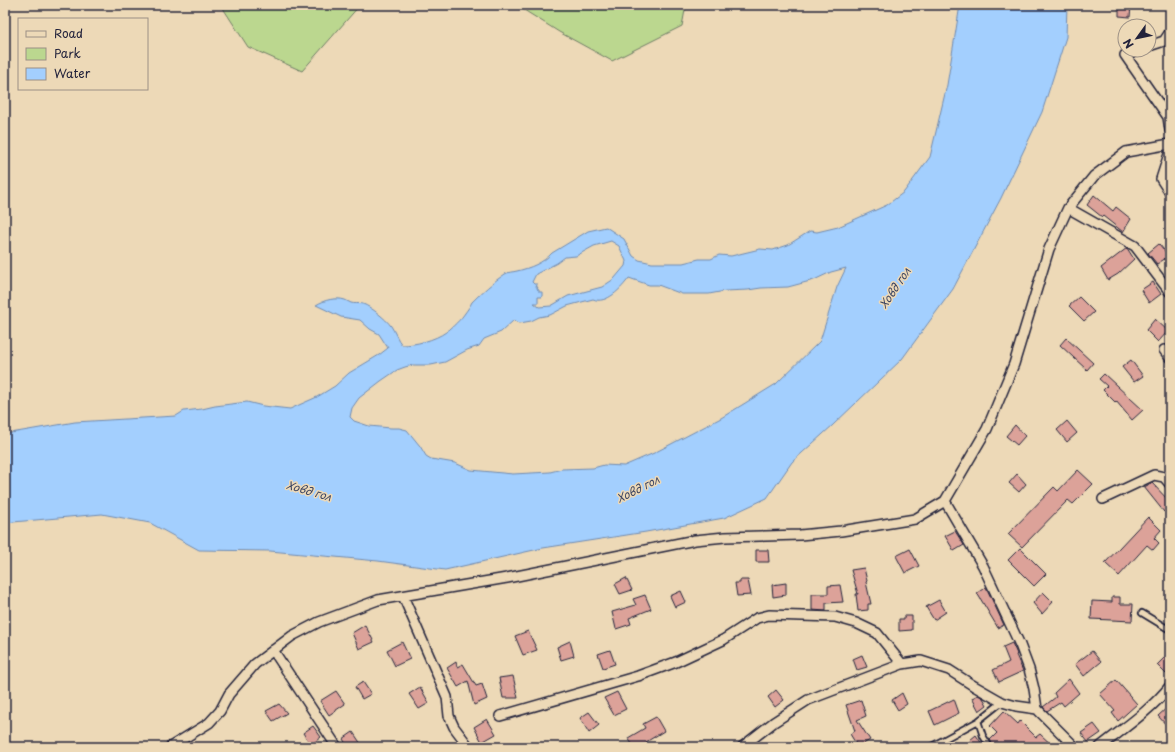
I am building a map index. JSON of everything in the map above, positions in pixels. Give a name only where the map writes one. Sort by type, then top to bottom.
[{"type":"street","points":[[1157,43],[1164,41],[1170,32]]},
{"type":"street","points":[[1127,58],[1168,118],[1170,130]]},
{"type":"street","points":[[170,747],[209,723],[220,711],[230,694],[255,664],[292,636],[319,622],[378,600],[507,578],[695,540],[725,537],[800,535],[841,531],[915,519],[945,501],[987,429],[1014,364],[1049,248],[1068,208],[1094,176],[1126,152],[1170,144]]},
{"type":"street","points":[[1170,151],[1161,179],[1170,193]]},
{"type":"street","points":[[1068,208],[1135,246],[1170,292]]},
{"type":"street","points":[[1164,350],[1170,358]]},
{"type":"street","points":[[1103,499],[1154,475],[1164,477],[1170,484]]},
{"type":"street","points":[[945,501],[983,566],[1020,644],[1029,669],[1037,709],[1075,747]]},
{"type":"street","points":[[403,596],[447,697],[449,716],[454,727],[469,747]]},
{"type":"street","points":[[500,716],[630,678],[676,662],[723,640],[757,618],[769,615],[835,617],[856,622],[877,633],[902,664]]},
{"type":"street","points":[[273,650],[337,747]]},
{"type":"street","points":[[742,747],[774,722],[808,700],[902,664],[921,661],[949,670],[1002,702],[1037,709]]},
{"type":"street","points":[[1100,747],[1144,713],[1170,686]]},
{"type":"lane","points":[[1142,613],[1170,630]]},
{"type":"lane","points":[[930,747],[978,721],[1002,702]]},
{"type":"lane","points":[[978,721],[990,747]]},
{"type":"green space","points":[[221,5],[360,5],[302,71],[248,47]]},
{"type":"green space","points":[[520,5],[686,5],[682,26],[612,61],[559,32],[524,10]]},
{"type":"water","name":"Ховд гол","points":[[960,5],[1067,5],[1066,37],[1042,112],[1001,198],[953,289],[902,359],[792,462],[767,498],[724,518],[543,548],[445,570],[378,561],[270,551],[199,550],[150,523],[102,514],[5,524],[5,434],[75,422],[176,416],[184,411],[247,402],[263,406],[290,409],[317,397],[335,386],[349,373],[388,348],[379,334],[370,329],[360,320],[341,317],[316,305],[323,302],[338,299],[361,304],[378,314],[389,323],[402,345],[425,342],[441,335],[454,326],[462,318],[472,302],[496,280],[509,272],[536,265],[545,260],[552,253],[588,231],[606,227],[624,239],[633,256],[639,260],[652,263],[683,263],[699,259],[711,259],[719,255],[731,256],[760,249],[773,250],[788,245],[810,231],[817,232],[838,227],[887,205],[904,192],[930,157],[947,85]],"holes":[[[611,241],[619,246],[626,261],[625,266],[614,279],[602,287],[568,296],[551,306],[539,307],[534,303],[538,303],[538,297],[542,297],[542,292],[539,292],[537,289],[538,287],[536,287],[537,284],[532,282],[536,274],[565,257],[576,256],[594,246]],[[846,268],[837,287],[820,341],[776,384],[721,418],[654,453],[624,466],[604,465],[593,468],[562,469],[550,472],[513,474],[471,470],[455,463],[431,459],[426,456],[407,430],[369,426],[354,421],[350,417],[352,408],[359,398],[397,370],[413,365],[431,365],[445,362],[467,350],[479,346],[484,339],[501,332],[514,320],[520,323],[531,321],[539,317],[550,315],[567,306],[593,299],[603,300],[618,291],[629,278],[649,285],[658,285],[682,294],[709,294],[725,291],[788,287],[814,280],[831,272]]]},
{"type":"building","points":[[1119,5],[1131,5],[1130,17],[1119,16]]},
{"type":"building","points":[[1094,195],[1113,211],[1116,207],[1131,219],[1123,232],[1087,205]]},
{"type":"building","points":[[1159,244],[1169,256],[1157,264],[1148,253]]},
{"type":"building","points":[[1127,248],[1134,259],[1118,274],[1108,280],[1101,268]]},
{"type":"building","points":[[1153,282],[1161,294],[1149,303],[1141,290]]},
{"type":"building","points":[[1079,297],[1094,312],[1084,321],[1069,306]]},
{"type":"building","points":[[1155,319],[1168,331],[1158,342],[1146,330]]},
{"type":"building","points":[[1066,338],[1093,363],[1087,370],[1060,345]]},
{"type":"building","points":[[1131,360],[1143,376],[1134,382],[1122,367]]},
{"type":"building","points":[[1104,374],[1143,410],[1132,420],[1116,401],[1115,402],[1103,390],[1107,386],[1099,379]]},
{"type":"building","points":[[1067,421],[1077,433],[1067,442],[1057,430]]},
{"type":"building","points":[[1015,425],[1025,436],[1017,445],[1006,436]]},
{"type":"building","points":[[1078,470],[1093,484],[1073,504],[1068,500],[1022,547],[1008,534],[1054,487],[1058,491]]},
{"type":"building","points":[[1017,474],[1026,484],[1019,492],[1009,483]]},
{"type":"building","points":[[1152,483],[1170,502],[1170,507],[1164,512],[1144,487]]},
{"type":"building","points":[[1148,517],[1161,530],[1154,538],[1159,543],[1153,550],[1147,545],[1119,576],[1105,563]]},
{"type":"building","points":[[955,531],[964,545],[954,551],[945,536]]},
{"type":"building","points":[[1020,548],[1046,574],[1034,586],[1008,560]]},
{"type":"building","points":[[910,549],[919,566],[905,573],[896,556]]},
{"type":"building","points":[[756,550],[768,550],[769,562],[756,562]]},
{"type":"building","points":[[864,568],[871,604],[868,604],[868,610],[858,611],[856,594],[858,594],[851,570]]},
{"type":"building","points":[[626,578],[632,590],[620,594],[615,584]]},
{"type":"building","points":[[740,580],[748,580],[751,595],[737,596],[735,583],[740,583]]},
{"type":"building","points":[[786,583],[786,595],[773,597],[772,585]]},
{"type":"building","points":[[840,585],[843,602],[826,603],[826,611],[812,610],[812,594],[828,594],[828,586]]},
{"type":"building","points":[[986,587],[1004,625],[998,628],[977,593]]},
{"type":"building","points":[[681,591],[686,602],[675,607],[670,596]]},
{"type":"building","points":[[1043,592],[1053,602],[1042,614],[1033,603]]},
{"type":"building","points":[[645,595],[651,609],[629,618],[631,624],[616,629],[612,612],[636,605],[633,599]]},
{"type":"building","points":[[1112,597],[1120,597],[1120,604],[1133,604],[1132,621],[1091,619],[1092,601],[1112,602]]},
{"type":"building","points":[[939,600],[946,612],[934,620],[926,607]]},
{"type":"building","points":[[904,616],[912,616],[912,630],[899,631],[899,619],[904,619]]},
{"type":"building","points":[[365,625],[374,642],[359,649],[352,633]]},
{"type":"building","points":[[528,631],[537,650],[523,655],[515,636]]},
{"type":"building","points":[[570,641],[574,656],[561,660],[557,647]]},
{"type":"building","points":[[402,642],[410,659],[395,666],[387,650]]},
{"type":"building","points":[[1012,643],[1023,671],[999,682],[993,670],[1009,662],[1003,647]]},
{"type":"building","points":[[610,650],[615,664],[603,668],[598,654]]},
{"type":"building","points":[[1092,651],[1101,662],[1084,676],[1075,664]]},
{"type":"building","points":[[1170,652],[1170,670],[1166,674],[1157,665]]},
{"type":"building","points":[[862,655],[867,667],[857,670],[853,659]]},
{"type":"building","points":[[456,662],[457,667],[463,664],[476,686],[482,684],[487,699],[474,705],[468,681],[458,687],[447,668]]},
{"type":"building","points":[[513,676],[518,698],[503,698],[499,678]]},
{"type":"building","points":[[1069,679],[1079,693],[1064,706],[1061,702],[1047,711],[1043,707],[1056,697],[1054,693]]},
{"type":"building","points":[[1116,680],[1137,704],[1118,721],[1112,713],[1115,711],[1100,694]]},
{"type":"building","points":[[363,682],[371,694],[362,699],[355,687]]},
{"type":"building","points":[[420,687],[429,703],[419,709],[409,694]]},
{"type":"building","points":[[776,690],[784,700],[775,707],[768,697]]},
{"type":"building","points":[[336,691],[345,704],[329,715],[320,701]]},
{"type":"building","points":[[617,692],[626,709],[614,715],[604,698]]},
{"type":"building","points":[[902,693],[907,704],[898,710],[892,700]]},
{"type":"building","points":[[978,695],[983,698],[987,705],[979,711],[972,698]]},
{"type":"building","points":[[954,699],[959,713],[935,725],[929,711]]},
{"type":"building","points":[[861,700],[866,716],[857,720],[870,740],[858,747],[850,734],[855,731],[846,705]]},
{"type":"building","points":[[279,704],[287,713],[273,721],[266,711]]},
{"type":"building","points":[[1170,705],[1170,729],[1158,716]]},
{"type":"building","points":[[1004,711],[1018,724],[1020,721],[1036,737],[1040,734],[1054,747],[994,747],[990,740],[997,733],[990,726]]},
{"type":"building","points":[[589,712],[599,725],[589,733],[580,718]]},
{"type":"building","points":[[656,717],[664,731],[646,742],[649,747],[634,747],[628,738],[645,728],[643,724]]},
{"type":"building","points":[[487,719],[496,734],[482,742],[474,727]]},
{"type":"building","points":[[1094,724],[1101,733],[1088,742],[1081,733]]},
{"type":"building","points":[[313,726],[321,737],[311,745],[303,733]]},
{"type":"building","points":[[353,732],[363,747],[348,747],[343,739]]},
{"type":"building","points":[[976,735],[984,747],[975,747],[970,740]]}]
